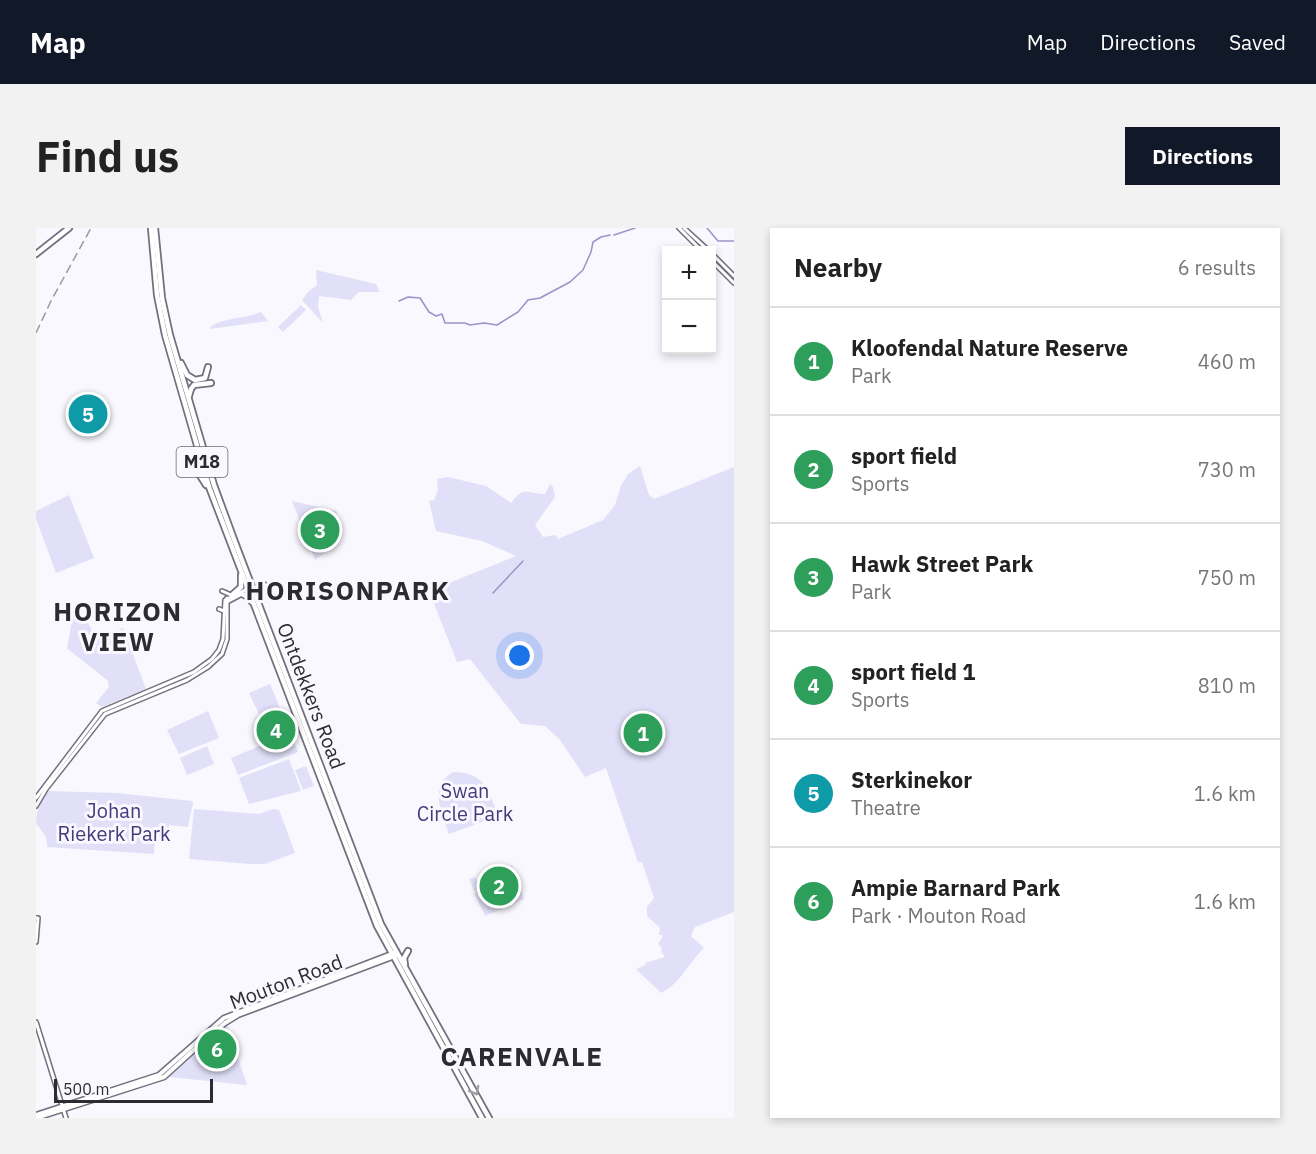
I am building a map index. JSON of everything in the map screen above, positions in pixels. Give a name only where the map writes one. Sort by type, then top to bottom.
[{"type":"main road","points":[[36,254],[69,228]]},
{"type":"main road","name":"Ontdekkers Road","points":[[151,228],[157,295],[165,323]]},
{"type":"main road","name":"Ontdekkers Road","points":[[155,228],[167,335],[212,495],[259,608],[381,924],[395,955],[482,1118]]},
{"type":"main road","name":"Ontdekkers Road","points":[[167,335],[173,344],[214,485],[251,589]]},
{"type":"main road","points":[[173,344],[189,378],[196,382],[211,382],[193,386],[190,390],[190,402]]},
{"type":"main road","points":[[189,378],[203,379],[207,375],[208,367]]},
{"type":"main road","points":[[189,469],[198,473],[212,495]]},
{"type":"main road","points":[[233,596],[242,582],[234,550]]},
{"type":"main road","points":[[259,608],[258,595],[264,585]]},
{"type":"main road","points":[[242,594],[259,608]]},
{"type":"main road","name":"Ontdekkers Road","points":[[259,608],[377,926],[409,976],[489,1118]]},
{"type":"main road","points":[[310,738],[317,742]]},
{"type":"main road","points":[[408,951],[404,960],[409,976]]},
{"type":"main road","name":"Mouton Road","points":[[63,1108],[166,1073],[225,1023],[238,1016],[395,955]]},
{"type":"main road","points":[[36,1116],[63,1108]]},
{"type":"street","points":[[679,228],[697,246]]},
{"type":"street","points":[[684,228],[704,246]]},
{"type":"street","points":[[716,259],[734,276]]},
{"type":"street","points":[[716,266],[734,283]]},
{"type":"street","points":[[222,591],[233,596],[251,589]]},
{"type":"street","points":[[36,798],[102,711],[188,676],[206,664],[219,650],[223,639],[227,600],[251,589]]},
{"type":"street","points":[[226,612],[233,596]]},
{"type":"street","points":[[219,609],[226,612]]},
{"type":"street","points":[[180,678],[183,671],[188,676]]},
{"type":"street","points":[[36,806],[46,789],[105,714],[185,681],[188,676]]},
{"type":"street","points":[[36,942],[37,918]]},
{"type":"street","points":[[36,1022],[66,1118]]},
{"type":"green space","points":[[316,270],[376,284],[380,292],[359,292],[351,300],[319,296],[318,307],[323,323],[302,300],[317,285]]},
{"type":"green space","points":[[301,305],[306,310],[283,332],[278,327]]},
{"type":"green space","points":[[261,312],[268,321],[210,329],[211,326],[223,321]]},
{"type":"green space","points":[[640,466],[649,495],[654,499],[734,467],[734,912],[695,927],[691,936],[704,948],[679,979],[661,993],[636,969],[646,965],[645,963],[665,957],[658,944],[662,935],[659,935],[660,928],[647,916],[647,907],[654,898],[642,862],[638,862],[606,768],[585,777],[560,740],[545,726],[521,724],[470,659],[457,662],[429,591],[516,556],[482,541],[436,531],[429,501],[434,500],[438,490],[437,479],[448,477],[486,486],[511,503],[523,492],[545,494],[550,484],[555,497],[535,525],[543,537],[556,535],[558,539],[603,520],[615,505],[621,486],[628,474]]},
{"type":"green space","points":[[69,495],[94,558],[56,573],[36,519],[36,511]]},
{"type":"green space","points":[[292,501],[337,511],[336,545],[315,560]]},
{"type":"green space","points":[[84,615],[96,638],[123,628],[146,689],[102,707],[96,703],[109,687],[108,681],[67,648],[73,616]]},
{"type":"green space","points":[[270,684],[298,752],[238,775],[231,758],[269,742],[255,719],[259,714],[249,693]]},
{"type":"green space","points":[[208,711],[219,738],[179,754],[167,730]]},
{"type":"green space","points":[[207,746],[214,764],[187,775],[180,758]]},
{"type":"green space","points":[[289,759],[301,791],[249,804],[239,778]]},
{"type":"green space","points":[[306,766],[314,786],[303,790],[295,770]]},
{"type":"green space","name":"Swan Circle Park","points":[[453,772],[472,775],[484,784],[498,816],[449,834],[439,801],[439,793],[445,778]]},
{"type":"green space","name":"Johan Riekerk Park","points":[[47,791],[117,793],[192,801],[193,803],[188,827],[169,825],[168,838],[155,838],[154,854],[47,847],[45,835],[37,825],[36,818]]},
{"type":"green space","points":[[194,809],[259,814],[273,809],[279,810],[295,853],[265,864],[189,859]]},
{"type":"green space","points":[[512,865],[524,899],[485,916],[474,893],[478,890],[474,891],[469,879],[475,877],[478,882],[478,878]]},
{"type":"green space","points":[[227,1024],[247,1085],[170,1077],[170,1075]]},
{"type":"waterway","points":[[614,235],[635,228]]},
{"type":"waterway","points":[[707,228],[718,241],[734,241]]},
{"type":"waterway","points":[[399,301],[408,297],[420,298],[429,312],[436,316],[442,314],[445,323],[497,325],[518,312],[528,300],[540,298],[570,282],[583,270],[593,242],[610,235]]},
{"type":"waterway","points":[[493,593],[523,561]]},
{"type":"railway","points":[[36,333],[91,228]]},
{"type":"place","name":"Sterkinekor","points":[[88,414]]},
{"type":"place","name":"Hawk Street Park","points":[[320,530]]},
{"type":"place","name":"sport field 1","points":[[276,730]]},
{"type":"place","name":"Kloofendal Nature Reserve","points":[[643,733]]},
{"type":"place","name":"sport field","points":[[499,886]]},
{"type":"place","name":"Ampie Barnard Park","points":[[217,1049]]},
{"type":"district","name":"HORISONPARK","points":[[348,591]]},
{"type":"district","name":"HORIZON VIEW","points":[[118,627]]},
{"type":"district","name":"CARENVALE","points":[[522,1057]]}]
